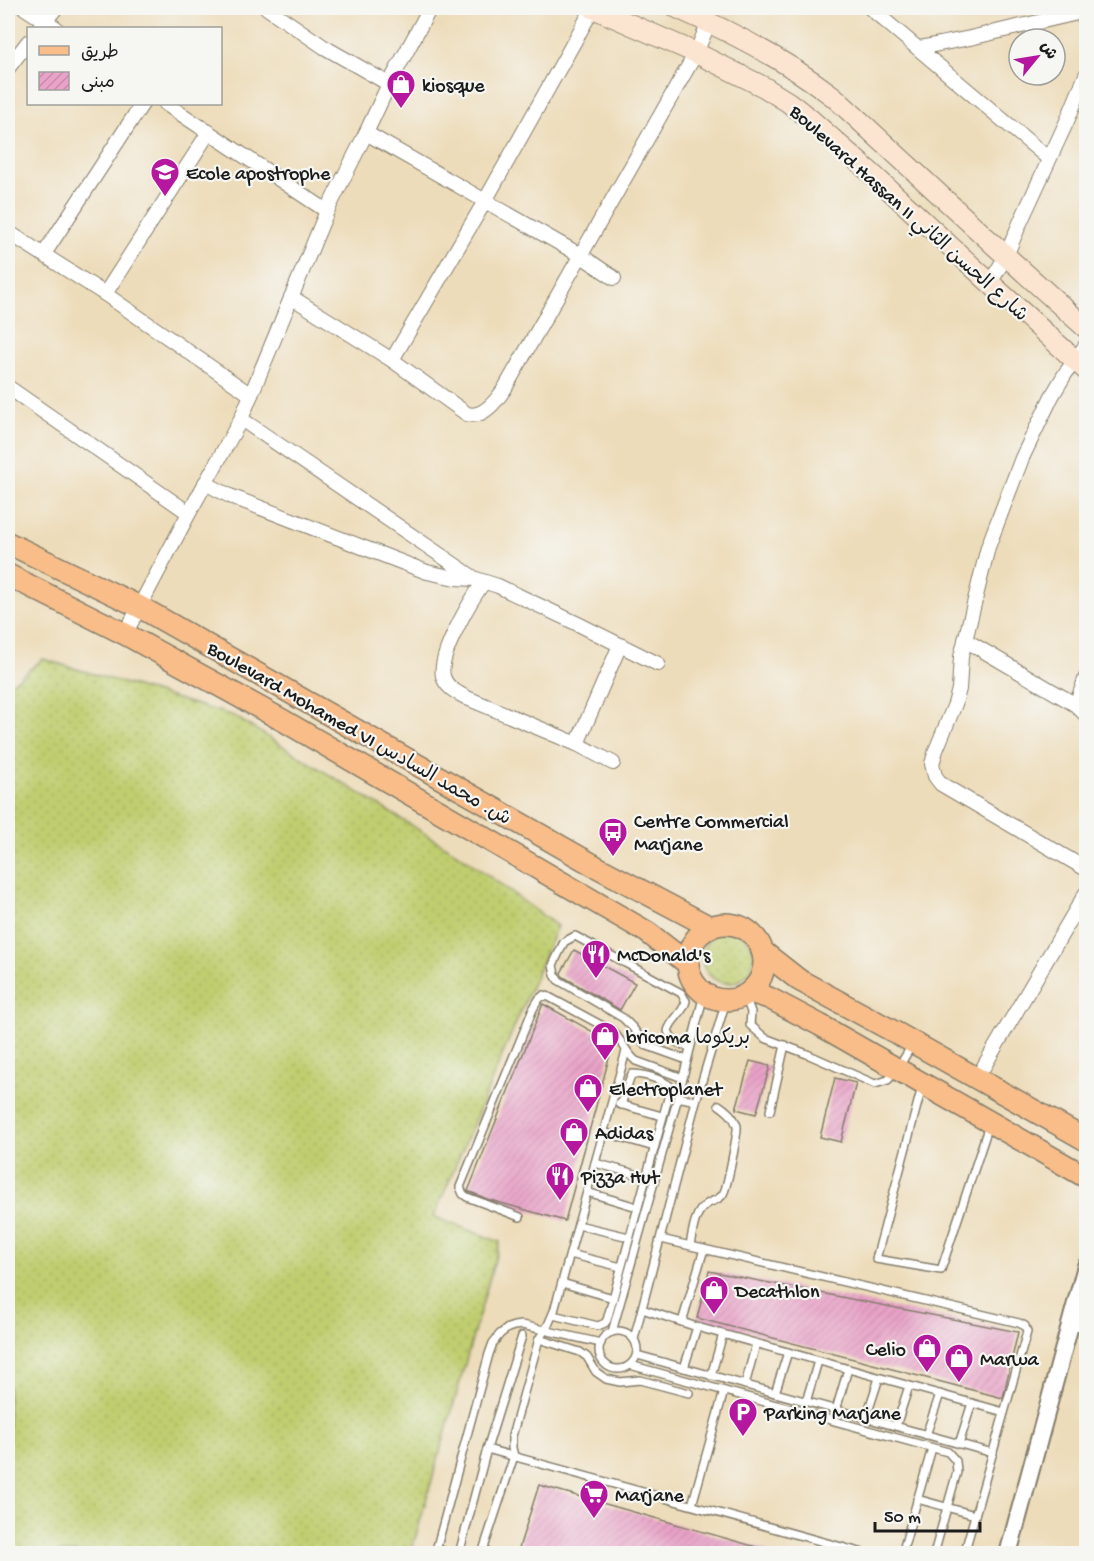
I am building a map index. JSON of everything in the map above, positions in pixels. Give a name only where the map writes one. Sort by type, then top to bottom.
[{"type":"main road","name":"Boulevard Hassan II شارع الحسن الثاني","points":[[593,8],[696,53],[764,87],[788,102],[879,181],[990,283],[1083,358]]},
{"type":"main road","name":"Boulevard Hassan II شارع الحسن الثاني","points":[[677,8],[709,22],[813,80],[1086,328]]},
{"type":"main road","name":"Boulevard Mohamed VI ش. محمد السادس","points":[[8,543],[140,607],[595,866],[710,927]]},
{"type":"main road","name":"Boulevard Mohamed VI ش. محمد السادس","points":[[8,575],[125,634],[284,721],[646,932],[687,963]]},
{"type":"main road","points":[[580,894],[595,866]]},
{"type":"main road","points":[[740,996],[755,987],[762,976],[764,964],[762,951],[757,940],[736,925],[723,924],[710,927],[698,936],[690,948],[687,963],[692,981],[704,994],[715,999],[740,996],[769,998],[787,1006],[1086,1176]]},
{"type":"main road","points":[[762,951],[799,980],[1086,1140]]},
{"type":"street","points":[[25,8],[47,26],[56,8]]},
{"type":"street","points":[[267,8],[324,47],[389,84]]},
{"type":"street","points":[[125,634],[241,419],[327,211],[389,84],[430,8]]},
{"type":"street","points":[[392,360],[485,201],[593,8]]},
{"type":"street","points":[[870,8],[1049,159]]},
{"type":"street","points":[[919,48],[1086,11]]},
{"type":"street","points":[[291,297],[392,360],[467,414],[476,416],[500,396],[696,53],[709,22]]},
{"type":"street","points":[[8,68],[27,43]]},
{"type":"street","points":[[990,283],[1006,256],[1086,75]]},
{"type":"street","points":[[44,254],[141,105]]},
{"type":"street","points":[[168,105],[327,211]]},
{"type":"street","points":[[105,294],[209,132]]},
{"type":"street","points":[[366,133],[580,255],[614,278]]},
{"type":"street","points":[[8,232],[105,294],[251,394]]},
{"type":"street","points":[[1083,358],[1065,374],[1052,396],[1022,458],[988,547],[961,657],[959,689],[932,764],[934,776],[941,784],[1086,869]]},
{"type":"street","points":[[8,387],[189,513]]},
{"type":"street","points":[[241,419],[480,581]]},
{"type":"street","points":[[205,483],[230,496],[427,572],[498,586],[658,664]]},
{"type":"street","points":[[480,581],[445,657],[443,676],[448,686],[467,698],[577,744],[613,763]]},
{"type":"street","points":[[965,640],[1081,710],[1086,677]]},
{"type":"street","points":[[577,744],[621,645]]},
{"type":"street","points":[[977,1078],[1086,893]]},
{"type":"street","points":[[1008,1554],[1079,1327],[1086,1266]]},
{"type":"lane","points":[[687,1060],[645,1045],[623,1018],[558,980],[553,965],[564,942],[575,936],[681,993],[686,1001],[684,1009],[670,1023],[668,1031],[678,1044],[690,1047]]},
{"type":"lane","points":[[612,1332],[678,1097],[704,994]]},
{"type":"lane","points":[[520,1217],[467,1197],[460,1188],[539,999],[544,995],[549,997],[612,1031],[636,1061],[643,1065],[683,1078]]},
{"type":"lane","points":[[740,996],[751,1012],[750,1025],[765,1038],[875,1084],[888,1080],[897,1070],[913,1042]]},
{"type":"lane","points":[[634,1339],[696,1101],[740,996]]},
{"type":"lane","points":[[770,1111],[785,1045]]},
{"type":"lane","points":[[482,1554],[514,1456],[512,1436],[539,1339],[553,1315],[626,1050]]},
{"type":"lane","points":[[553,1315],[598,1326],[607,1320],[670,1086],[666,1082],[633,1074],[621,1105]]},
{"type":"lane","points":[[923,1084],[876,1259],[941,1270],[990,1122]]},
{"type":"lane","points":[[678,1097],[696,1101]]},
{"type":"lane","points":[[612,1102],[662,1116]]},
{"type":"lane","points":[[690,1245],[697,1216],[704,1206],[722,1196],[726,1190],[737,1128],[732,1116],[719,1105]]},
{"type":"lane","points":[[603,1132],[654,1147]]},
{"type":"lane","points":[[595,1163],[646,1177]]},
{"type":"lane","points":[[587,1192],[637,1207]]},
{"type":"lane","points":[[578,1224],[629,1237]]},
{"type":"lane","points":[[661,1239],[1022,1324],[1027,1329],[964,1554]]},
{"type":"lane","points":[[682,1322],[704,1249]]},
{"type":"lane","points":[[570,1254],[621,1267]]},
{"type":"lane","points":[[562,1283],[613,1298]]},
{"type":"lane","points":[[642,1309],[756,1344],[1004,1412]]},
{"type":"lane","points":[[453,1554],[436,1551],[493,1343],[508,1328],[522,1325],[601,1343]]},
{"type":"lane","points":[[684,1368],[697,1327]]},
{"type":"lane","points":[[621,1331],[634,1339],[637,1355],[630,1365],[614,1369],[602,1359],[599,1351],[605,1336],[621,1331]]},
{"type":"lane","points":[[711,1376],[723,1334]]},
{"type":"lane","points":[[459,1554],[522,1336]]},
{"type":"lane","points":[[539,1339],[580,1352],[596,1372],[606,1379],[620,1382],[640,1380],[689,1393]]},
{"type":"lane","points":[[745,1385],[756,1344]]},
{"type":"lane","points":[[775,1394],[788,1352]]},
{"type":"lane","points":[[637,1355],[993,1453]]},
{"type":"lane","points":[[806,1402],[818,1361]]},
{"type":"lane","points":[[630,1365],[948,1452],[953,1456],[957,1467],[934,1554]]},
{"type":"lane","points":[[836,1410],[848,1369]]},
{"type":"lane","points":[[866,1418],[879,1377]]},
{"type":"lane","points":[[896,1426],[909,1386]]},
{"type":"lane","points":[[692,1505],[724,1391]]},
{"type":"lane","points":[[926,1435],[940,1394]]},
{"type":"lane","points":[[959,1444],[972,1403]]},
{"type":"lane","points":[[902,1554],[932,1448]]},
{"type":"lane","points":[[488,1449],[867,1554]]},
{"type":"lane","points":[[917,1499],[975,1515]]},
{"type":"green space","points":[[43,659],[234,716],[463,857],[557,926],[434,1217],[500,1242],[411,1553],[8,1553],[8,686]]},
{"type":"green space","points":[[723,931],[733,931],[747,938],[754,957],[747,976],[733,983],[723,983],[713,979],[706,972],[702,962],[702,952],[706,942],[713,935]]},
{"type":"building","name":"McDonald's","points":[[574,950],[635,983],[620,1010],[562,976],[561,973]]},
{"type":"building","points":[[543,1004],[613,1043],[565,1221],[487,1199],[468,1191]]},
{"type":"building","points":[[750,1061],[770,1066],[756,1114],[736,1109]]},
{"type":"building","points":[[835,1078],[856,1083],[841,1142],[820,1137]]},
{"type":"building","points":[[709,1271],[1018,1332],[1003,1398],[697,1318]]},
{"type":"building","name":"Marjane","points":[[539,1485],[767,1550],[767,1554],[517,1554]]},
{"type":"place","name":"kiosque","points":[[401,110]]},
{"type":"place","name":"Ecole apostrophe","points":[[165,198]]},
{"type":"place","name":"Centre Commercial Marjane","points":[[613,858]]},
{"type":"place","name":"McDonald's","points":[[596,980]]},
{"type":"place","name":"bricoma بريكوما","points":[[605,1062]]},
{"type":"place","name":"Electroplanet","points":[[588,1114]]},
{"type":"place","name":"Adidas","points":[[574,1158]]},
{"type":"place","name":"Pizza Hut","points":[[560,1202]]},
{"type":"place","name":"Decathlon","points":[[714,1316]]},
{"type":"place","name":"Celio","points":[[927,1374]]},
{"type":"place","name":"Marwa","points":[[959,1384]]},
{"type":"place","name":"Parking Marjane","points":[[743,1438]]},
{"type":"place","name":"Marjane","points":[[594,1520]]}]
